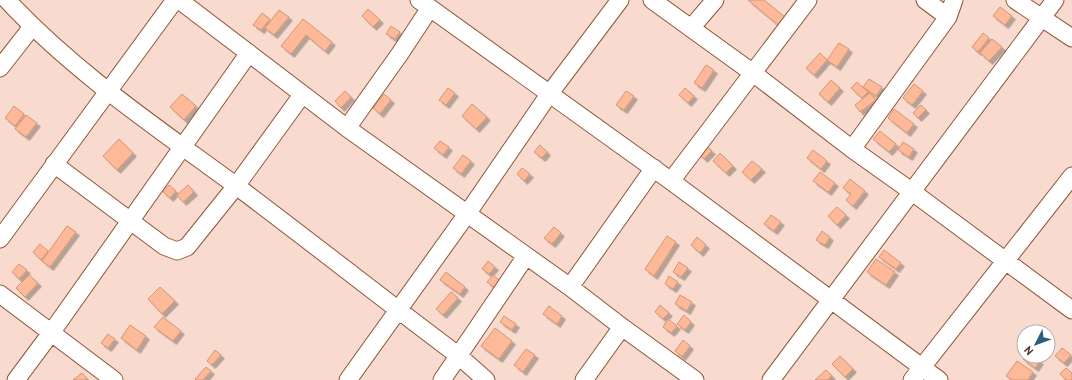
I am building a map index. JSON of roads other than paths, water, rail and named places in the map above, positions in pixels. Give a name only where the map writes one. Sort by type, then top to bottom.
[{"type":"street","points":[[7,0],[32,27],[108,91],[236,186],[459,356],[486,380]]},
{"type":"street","points":[[0,240],[175,0]]},
{"type":"street","points":[[178,0],[302,95],[466,214],[570,287],[695,380]]},
{"type":"street","points":[[348,380],[550,93],[620,0]]},
{"type":"street","points":[[652,0],[753,74],[852,150],[1072,310]]},
{"type":"street","points":[[691,28],[715,0]]},
{"type":"street","points":[[671,181],[808,0]]},
{"type":"street","points":[[925,0],[948,17]]},
{"type":"street","points":[[852,150],[948,17],[954,0]]},
{"type":"street","points":[[1015,0],[1072,38]]},
{"type":"street","points":[[771,380],[1055,0]]},
{"type":"street","points":[[347,128],[399,54],[424,4],[654,168],[831,300],[917,374],[939,380]]},
{"type":"street","points":[[0,68],[32,27]]},
{"type":"street","points":[[16,380],[51,333],[249,53]]},
{"type":"street","points":[[54,164],[164,246],[177,251],[187,248],[236,186],[302,95]]},
{"type":"street","points":[[570,287],[654,168]]},
{"type":"street","points":[[917,374],[1072,176]]},
{"type":"street","points":[[442,380],[526,256]]},
{"type":"street","points":[[0,294],[114,380]]},
{"type":"street","points":[[584,380],[622,327]]}]
